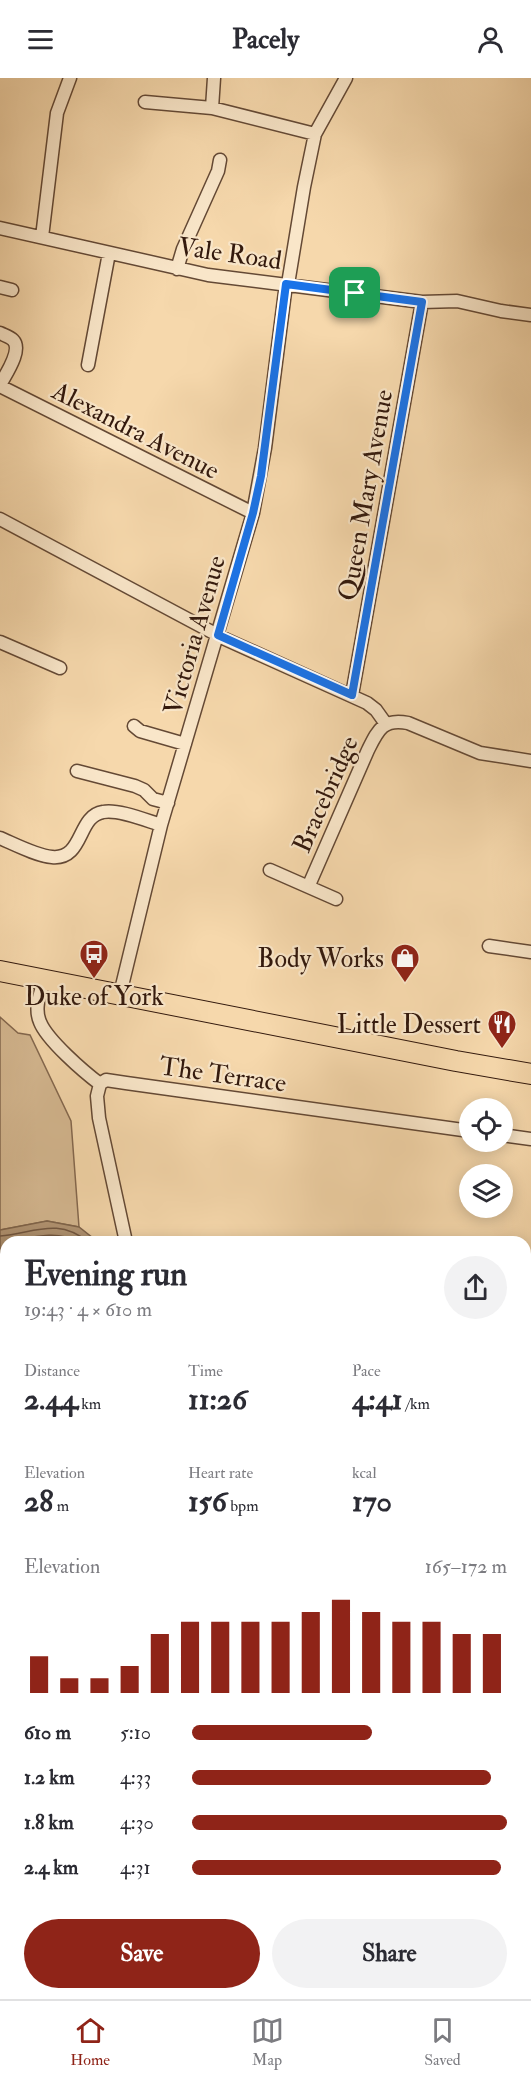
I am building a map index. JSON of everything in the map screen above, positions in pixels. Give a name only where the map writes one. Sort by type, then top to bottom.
[{"type":"main road","points":[[0,971],[531,1074]]},
{"type":"street","points":[[42,237],[57,113],[70,78]]},
{"type":"street","points":[[212,108],[214,78]]},
{"type":"street","name":"Victoria Avenue","points":[[120,994],[161,825],[253,513],[265,448],[287,284],[315,134],[346,78]]},
{"type":"street","points":[[145,102],[212,108],[315,134]]},
{"type":"street","points":[[177,270],[183,249],[218,171],[220,160]]},
{"type":"street","name":"Vale Road","points":[[0,228],[177,270],[531,315]]},
{"type":"street","points":[[88,365],[109,253]]},
{"type":"street","name":"Queen Mary Avenue","points":[[352,695],[426,302]]},
{"type":"street","points":[[0,333],[14,340],[17,347],[0,386]]},
{"type":"street","name":"Alexandra Avenue","points":[[0,386],[253,513]]},
{"type":"street","points":[[0,519],[218,635],[352,695],[376,710],[386,724],[398,721],[408,723],[480,753],[531,761]]},
{"type":"street","points":[[0,642],[60,668]]},
{"type":"street","name":"Bracebridge","points":[[309,885],[368,750],[378,730],[386,724]]},
{"type":"street","points":[[134,726],[185,744]]},
{"type":"street","points":[[77,771],[135,786],[144,790],[153,799],[168,803]]},
{"type":"street","points":[[0,838],[51,858],[71,852],[91,816],[102,812],[111,811],[161,825]]},
{"type":"street","name":"Bracebridge","points":[[270,870],[309,885],[336,899]]},
{"type":"street","points":[[489,946],[531,952]]},
{"type":"street","points":[[44,981],[37,1005],[40,1022],[50,1038],[100,1084],[97,1096],[99,1118],[125,1236]]},
{"type":"street","name":"The Terrace","points":[[100,1084],[105,1080],[459,1129]]},
{"type":"street","points":[[513,1137],[531,1139]]},
{"type":"shaded area","points":[[0,1017],[18,1033],[30,1035],[71,1121],[79,1227],[47,1221],[0,1230]]},
{"type":"water","points":[[47,1221],[79,1227],[90,1236],[0,1236],[0,1230]]},
{"type":"place","name":"Duke of York","points":[[94,980]]},
{"type":"place","name":"Body Works","points":[[405,984]]},
{"type":"place","name":"Little Dessert","points":[[502,1050]]},
{"type":"route","points":[[286,284],[355,293],[422,302],[352,695],[218,635],[253,513],[261,476],[286,284]]}]
